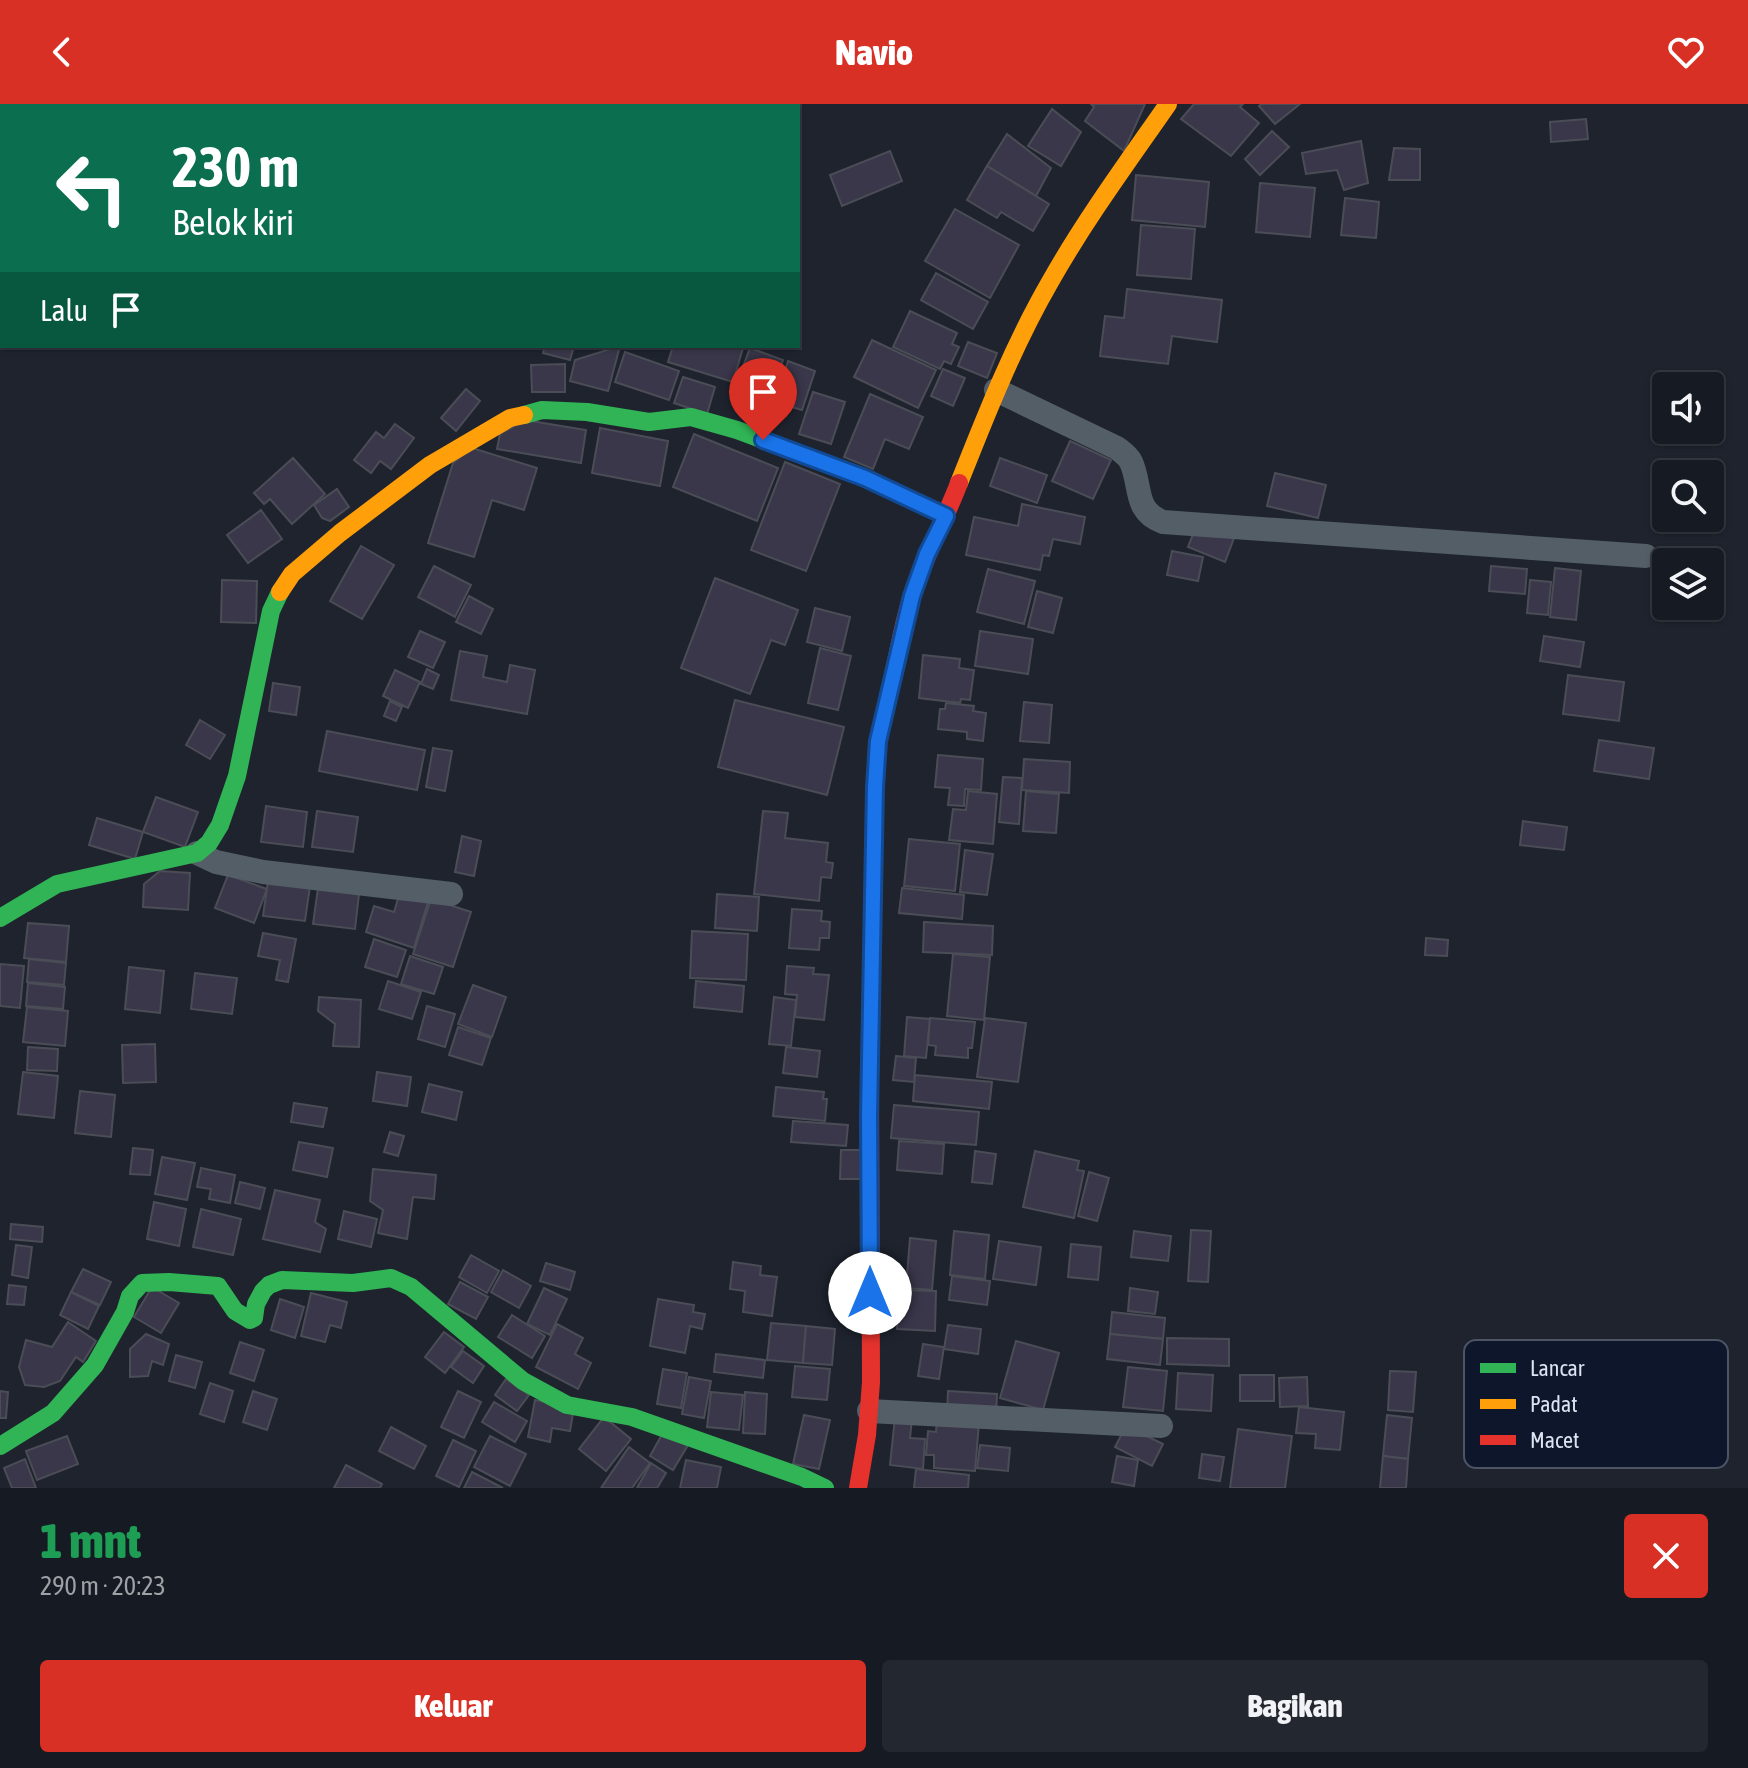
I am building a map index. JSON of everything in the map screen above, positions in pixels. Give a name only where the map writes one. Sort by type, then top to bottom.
[{"type":"street","points":[[858,1488],[871,1382],[869,1115],[878,741],[912,596],[996,390],[1048,285],[1086,221],[1168,104]]},
{"type":"street","points":[[996,390],[1117,448],[1130,460],[1146,512],[1163,522],[1646,556]]},
{"type":"street","points":[[0,918],[57,884],[197,853],[209,843],[220,825],[237,776],[271,611],[292,574],[340,533],[430,465],[510,418],[542,410],[587,412],[649,422],[691,417],[737,430],[865,478],[946,516]]},
{"type":"street","points":[[197,853],[216,862],[263,872],[451,894]]},
{"type":"street","points":[[0,1446],[53,1413],[95,1365],[130,1296],[142,1283],[218,1286],[231,1308],[250,1320],[254,1318],[256,1304],[263,1291],[282,1280],[353,1283],[391,1278],[411,1287],[523,1381],[567,1405],[632,1417],[825,1488]]},
{"type":"street","points":[[869,1411],[1161,1426]]},
{"type":"building","points":[[1091,104],[1145,104],[1124,151],[1085,121],[1094,107]]},
{"type":"building","points":[[1194,104],[1243,104],[1240,107],[1259,123],[1231,156],[1181,119]]},
{"type":"building","points":[[1300,104],[1275,124],[1259,106]]},
{"type":"building","points":[[1052,109],[1081,132],[1061,166],[1028,146]]},
{"type":"building","points":[[1586,119],[1588,139],[1551,142],[1550,122]]},
{"type":"building","points":[[1272,131],[1289,147],[1260,175],[1245,159]]},
{"type":"building","points":[[1007,134],[1051,168],[1036,196],[987,166]]},
{"type":"building","points":[[1361,141],[1368,183],[1344,190],[1337,170],[1306,174],[1302,153]]},
{"type":"building","points":[[1394,148],[1420,149],[1420,180],[1389,180]]},
{"type":"building","points":[[890,151],[902,181],[842,206],[830,175]]},
{"type":"building","points":[[987,166],[1049,204],[1033,231],[1001,212],[997,218],[967,200]]},
{"type":"building","points":[[1136,175],[1209,182],[1205,227],[1132,220]]},
{"type":"building","points":[[1260,183],[1315,188],[1310,237],[1256,232]]},
{"type":"building","points":[[1345,198],[1379,202],[1376,238],[1341,235]]},
{"type":"building","points":[[955,209],[1019,245],[990,298],[925,261]]},
{"type":"building","points":[[1141,225],[1195,229],[1191,279],[1137,275]]},
{"type":"building","points":[[936,273],[988,302],[973,329],[921,300]]},
{"type":"building","points":[[1127,289],[1222,300],[1217,342],[1172,336],[1168,364],[1100,356],[1105,316],[1124,318]]},
{"type":"building","points":[[910,311],[957,333],[952,344],[959,347],[951,364],[944,361],[940,369],[893,347]]},
{"type":"building","points":[[872,340],[936,370],[918,408],[854,377]]},
{"type":"building","points":[[968,342],[997,353],[987,378],[958,366]]},
{"type":"building","points":[[544,348],[573,348],[570,360],[543,353]]},
{"type":"building","points":[[619,348],[608,391],[570,381],[575,360]]},
{"type":"building","points":[[672,348],[743,348],[733,382],[668,362]]},
{"type":"building","points":[[750,348],[783,360],[769,400],[735,388]]},
{"type":"building","points":[[625,352],[679,371],[669,400],[615,382]]},
{"type":"building","points":[[788,361],[815,371],[802,410],[775,402]]},
{"type":"building","points":[[565,364],[565,392],[532,392],[531,365]]},
{"type":"building","points":[[943,369],[965,378],[953,406],[931,396]]},
{"type":"building","points":[[683,377],[715,387],[707,414],[674,403]]},
{"type":"building","points":[[466,389],[480,401],[456,431],[441,418]]},
{"type":"building","points":[[813,392],[845,402],[831,444],[799,434]]},
{"type":"building","points":[[870,394],[923,417],[909,449],[885,439],[873,469],[844,457]]},
{"type":"building","points":[[525,420],[586,430],[581,463],[497,449],[500,434]]},
{"type":"building","points":[[395,424],[414,438],[391,469],[380,461],[371,473],[354,460],[376,432],[384,438]]},
{"type":"building","points":[[600,428],[668,441],[660,486],[592,473]]},
{"type":"building","points":[[694,434],[778,468],[757,521],[673,487]]},
{"type":"building","points":[[1070,441],[1111,460],[1093,499],[1052,481]]},
{"type":"building","points":[[472,448],[537,468],[524,510],[492,500],[474,557],[428,543],[453,463]]},
{"type":"building","points":[[293,458],[325,494],[292,524],[270,499],[264,504],[254,493]]},
{"type":"building","points":[[1000,458],[1047,475],[1037,503],[990,486]]},
{"type":"building","points":[[785,462],[840,484],[806,571],[751,550]]},
{"type":"building","points":[[1275,473],[1326,485],[1318,518],[1267,506]]},
{"type":"building","points":[[337,489],[349,507],[330,521],[322,518],[314,505]]},
{"type":"building","points":[[1022,504],[1085,517],[1080,544],[1053,539],[1049,556],[1043,555],[1040,570],[966,555],[974,517],[1018,526]]},
{"type":"building","points":[[261,510],[282,539],[248,563],[227,535]]},
{"type":"building","points":[[1197,524],[1234,538],[1225,562],[1188,547]]},
{"type":"building","points":[[361,546],[394,565],[362,619],[330,601]]},
{"type":"building","points":[[1172,551],[1203,557],[1198,581],[1167,575]]},
{"type":"building","points":[[434,566],[471,585],[455,617],[418,597]]},
{"type":"building","points":[[1491,566],[1527,569],[1525,594],[1489,591]]},
{"type":"building","points":[[1555,568],[1581,571],[1576,620],[1550,617]]},
{"type":"building","points":[[988,569],[1035,581],[1024,624],[977,612]]},
{"type":"building","points":[[715,578],[798,610],[785,645],[771,640],[750,694],[681,668]]},
{"type":"building","points":[[222,580],[257,581],[256,623],[221,622]]},
{"type":"building","points":[[1530,580],[1551,582],[1548,615],[1527,613]]},
{"type":"building","points":[[1037,591],[1062,598],[1053,633],[1028,627]]},
{"type":"building","points":[[469,596],[493,609],[481,634],[456,622]]},
{"type":"building","points":[[815,608],[850,617],[842,651],[807,642]]},
{"type":"building","points":[[420,631],[445,642],[433,668],[408,657]]},
{"type":"building","points":[[980,631],[1033,639],[1028,674],[975,666]]},
{"type":"building","points":[[1544,636],[1584,642],[1580,667],[1540,661]]},
{"type":"building","points":[[820,648],[851,656],[838,710],[808,703]]},
{"type":"building","points":[[460,651],[487,656],[483,677],[507,682],[510,665],[535,670],[527,714],[451,700]]},
{"type":"building","points":[[923,655],[960,659],[959,668],[974,670],[970,700],[961,699],[960,703],[919,698]]},
{"type":"building","points":[[427,669],[439,675],[433,689],[421,684]]},
{"type":"building","points":[[395,670],[420,682],[408,708],[383,696]]},
{"type":"building","points":[[1568,675],[1624,682],[1619,721],[1563,714]]},
{"type":"building","points":[[273,683],[300,687],[296,715],[269,711]]},
{"type":"building","points":[[735,700],[844,727],[827,795],[718,767]]},
{"type":"building","points":[[390,701],[402,707],[396,721],[384,716]]},
{"type":"building","points":[[1024,702],[1052,705],[1049,743],[1020,741]]},
{"type":"building","points":[[946,703],[974,706],[973,711],[986,713],[983,741],[967,739],[967,732],[938,729],[940,709],[945,709]]},
{"type":"building","points":[[200,720],[225,735],[210,759],[186,745]]},
{"type":"building","points":[[327,731],[425,750],[417,790],[319,771]]},
{"type":"building","points":[[1599,740],[1654,748],[1649,779],[1594,771]]},
{"type":"building","points":[[433,748],[452,751],[445,791],[426,787]]},
{"type":"building","points":[[938,755],[983,759],[981,790],[965,789],[964,806],[948,805],[950,788],[935,787]]},
{"type":"building","points":[[1024,759],[1070,762],[1069,793],[1022,790]]},
{"type":"building","points":[[1003,777],[1022,778],[1019,824],[999,822]]},
{"type":"building","points":[[968,791],[997,794],[993,844],[949,840],[953,809],[966,810]]},
{"type":"building","points":[[1026,791],[1059,794],[1056,833],[1023,831]]},
{"type":"building","points":[[156,797],[198,812],[185,847],[143,832]]},
{"type":"building","points":[[266,806],[307,812],[303,847],[261,842]]},
{"type":"building","points":[[317,811],[358,817],[353,852],[312,847]]},
{"type":"building","points":[[763,811],[788,813],[785,838],[828,843],[826,862],[833,863],[831,878],[821,877],[819,901],[754,894]]},
{"type":"building","points":[[97,818],[143,832],[135,859],[89,845]]},
{"type":"building","points":[[1523,821],[1567,827],[1564,850],[1520,845]]},
{"type":"building","points":[[462,836],[481,841],[474,876],[455,872]]},
{"type":"building","points":[[909,839],[960,844],[955,891],[904,886]]},
{"type":"building","points":[[965,850],[993,854],[987,895],[960,892]]},
{"type":"building","points":[[160,871],[190,873],[188,910],[143,907],[144,884]]},
{"type":"building","points":[[228,875],[267,889],[254,923],[215,908]]},
{"type":"building","points":[[268,881],[310,886],[305,921],[263,916]]},
{"type":"building","points":[[318,888],[359,894],[355,929],[313,924]]},
{"type":"building","points":[[902,888],[964,895],[962,919],[899,913]]},
{"type":"building","points":[[400,892],[428,902],[414,948],[366,932],[374,906],[394,912]]},
{"type":"building","points":[[717,894],[759,897],[757,931],[715,928]]},
{"type":"building","points":[[431,899],[471,912],[453,967],[413,954]]},
{"type":"building","points":[[792,909],[822,911],[821,921],[830,922],[829,938],[820,938],[819,950],[789,948]]},
{"type":"building","points":[[924,922],[993,926],[992,955],[923,952]]},
{"type":"building","points":[[28,923],[69,926],[66,962],[24,958]]},
{"type":"building","points":[[692,931],[748,934],[746,980],[690,978]]},
{"type":"building","points":[[263,933],[296,939],[288,982],[276,980],[280,960],[258,956]]},
{"type":"building","points":[[1426,938],[1448,940],[1447,956],[1425,955]]},
{"type":"building","points":[[374,939],[406,950],[397,977],[365,967]]},
{"type":"building","points":[[953,954],[990,957],[984,1020],[947,1016]]},
{"type":"building","points":[[410,956],[443,967],[434,994],[401,984]]},
{"type":"building","points":[[29,959],[66,963],[64,985],[27,982]]},
{"type":"building","points":[[0,964],[24,966],[20,1008],[0,1006]]},
{"type":"building","points":[[787,966],[814,968],[813,974],[829,975],[824,1020],[795,1017],[797,995],[785,994]]},
{"type":"building","points":[[129,967],[164,971],[160,1013],[125,1009]]},
{"type":"building","points":[[195,973],[237,978],[232,1014],[191,1009]]},
{"type":"building","points":[[388,981],[421,992],[412,1019],[379,1009]]},
{"type":"building","points":[[696,981],[744,986],[742,1012],[694,1007]]},
{"type":"building","points":[[28,983],[65,987],[63,1009],[26,1006]]},
{"type":"building","points":[[473,985],[506,997],[492,1037],[458,1024]]},
{"type":"building","points":[[319,997],[361,1000],[359,1047],[333,1046],[335,1024],[318,1011]]},
{"type":"building","points":[[774,997],[796,1000],[791,1046],[769,1044]]},
{"type":"building","points":[[427,1006],[455,1014],[445,1047],[418,1039]]},
{"type":"building","points":[[27,1007],[68,1011],[65,1046],[23,1042]]},
{"type":"building","points":[[907,1017],[930,1019],[926,1058],[904,1056]]},
{"type":"building","points":[[930,1018],[975,1022],[968,1058],[935,1055],[936,1046],[928,1045]]},
{"type":"building","points":[[985,1018],[1026,1023],[1018,1082],[977,1077]]},
{"type":"building","points":[[458,1027],[491,1038],[482,1065],[449,1055]]},
{"type":"building","points":[[155,1044],[156,1082],[123,1083],[122,1045]]},
{"type":"building","points":[[28,1047],[58,1049],[57,1071],[27,1070]]},
{"type":"building","points":[[786,1047],[820,1051],[817,1077],[783,1073]]},
{"type":"building","points":[[896,1056],[916,1058],[914,1082],[893,1080]]},
{"type":"building","points":[[23,1072],[58,1076],[54,1118],[18,1114]]},
{"type":"building","points":[[377,1072],[411,1077],[407,1106],[373,1101]]},
{"type":"building","points":[[915,1075],[992,1082],[989,1109],[913,1101]]},
{"type":"building","points":[[429,1084],[462,1092],[456,1120],[422,1112]]},
{"type":"building","points":[[776,1087],[824,1092],[823,1099],[827,1099],[825,1121],[773,1116]]},
{"type":"building","points":[[80,1091],[115,1095],[111,1137],[75,1133]]},
{"type":"building","points":[[294,1103],[327,1108],[323,1127],[291,1122]]},
{"type":"building","points":[[894,1105],[979,1112],[976,1145],[891,1138]]},
{"type":"building","points":[[793,1121],[848,1125],[846,1146],[791,1142]]},
{"type":"building","points":[[390,1132],[404,1136],[398,1156],[384,1152]]},
{"type":"building","points":[[899,1141],[944,1144],[942,1174],[897,1170]]},
{"type":"building","points":[[299,1142],[333,1148],[327,1177],[293,1170]]},
{"type":"building","points":[[133,1148],[153,1150],[150,1175],[130,1174]]},
{"type":"building","points":[[841,1150],[863,1150],[863,1179],[840,1179]]},
{"type":"building","points":[[975,1151],[996,1154],[992,1184],[972,1182]]},
{"type":"building","points":[[1035,1151],[1079,1161],[1077,1170],[1084,1171],[1074,1218],[1023,1207]]},
{"type":"building","points":[[162,1157],[195,1163],[187,1200],[155,1194]]},
{"type":"building","points":[[201,1168],[235,1175],[230,1203],[209,1199],[211,1189],[197,1187]]},
{"type":"building","points":[[373,1169],[436,1175],[434,1199],[413,1197],[407,1239],[378,1233],[383,1210],[370,1201]]},
{"type":"building","points":[[1089,1172],[1109,1178],[1097,1221],[1078,1216]]},
{"type":"building","points":[[240,1182],[265,1188],[260,1209],[235,1203]]},
{"type":"building","points":[[275,1190],[320,1200],[315,1222],[326,1229],[320,1252],[263,1239]]},
{"type":"building","points":[[154,1202],[186,1209],[179,1246],[147,1239]]},
{"type":"building","points":[[201,1209],[241,1219],[233,1255],[193,1247]]},
{"type":"building","points":[[344,1211],[377,1219],[371,1247],[338,1239]]},
{"type":"building","points":[[11,1224],[43,1227],[42,1242],[10,1239]]},
{"type":"building","points":[[1191,1230],[1211,1231],[1208,1282],[1188,1281]]},
{"type":"building","points":[[954,1231],[989,1235],[985,1279],[950,1275]]},
{"type":"building","points":[[1134,1231],[1171,1236],[1168,1261],[1131,1257]]},
{"type":"building","points":[[910,1238],[936,1241],[932,1290],[906,1288]]},
{"type":"building","points":[[999,1241],[1041,1247],[1036,1285],[993,1279]]},
{"type":"building","points":[[1071,1244],[1101,1247],[1098,1280],[1068,1277]]},
{"type":"building","points":[[16,1245],[32,1247],[28,1278],[12,1275]]},
{"type":"building","points":[[471,1255],[499,1271],[487,1293],[459,1277]]},
{"type":"building","points":[[733,1262],[761,1266],[760,1275],[777,1277],[772,1316],[743,1312],[745,1291],[730,1289]]},
{"type":"building","points":[[546,1263],[575,1272],[570,1290],[540,1281]]},
{"type":"building","points":[[83,1269],[111,1282],[100,1305],[71,1292]]},
{"type":"building","points":[[503,1270],[531,1286],[519,1308],[491,1292]]},
{"type":"building","points":[[952,1276],[990,1281],[987,1305],[949,1300]]},
{"type":"building","points":[[460,1282],[488,1297],[476,1319],[448,1304]]},
{"type":"building","points":[[9,1285],[26,1287],[24,1305],[7,1304]]},
{"type":"building","points":[[152,1287],[179,1303],[161,1333],[134,1317]]},
{"type":"building","points":[[544,1288],[567,1299],[550,1335],[527,1324]]},
{"type":"building","points":[[1130,1288],[1158,1292],[1155,1314],[1128,1311]]},
{"type":"building","points":[[899,1290],[936,1291],[935,1331],[897,1329]]},
{"type":"building","points":[[71,1292],[99,1306],[88,1329],[60,1315]]},
{"type":"building","points":[[311,1293],[347,1302],[341,1328],[330,1325],[325,1342],[301,1336]]},
{"type":"building","points":[[280,1299],[304,1307],[295,1338],[271,1330]]},
{"type":"building","points":[[658,1299],[694,1305],[693,1312],[705,1314],[702,1329],[690,1326],[685,1353],[650,1346]]},
{"type":"building","points":[[1112,1312],[1165,1318],[1163,1339],[1110,1334]]},
{"type":"building","points":[[512,1315],[545,1336],[532,1358],[498,1337]]},
{"type":"building","points":[[68,1322],[96,1341],[83,1362],[76,1357],[60,1381],[44,1387],[25,1385],[19,1367],[26,1340],[52,1347]]},
{"type":"building","points":[[771,1323],[806,1326],[803,1363],[767,1360]]},
{"type":"building","points":[[557,1324],[583,1338],[575,1354],[591,1363],[578,1389],[536,1367]]},
{"type":"building","points":[[948,1325],[981,1329],[978,1354],[944,1349]]},
{"type":"building","points":[[806,1326],[835,1329],[832,1365],[803,1363]]},
{"type":"building","points":[[444,1332],[464,1347],[445,1373],[425,1357]]},
{"type":"building","points":[[146,1334],[169,1344],[163,1365],[152,1361],[148,1376],[130,1377],[130,1349]]},
{"type":"building","points":[[1110,1334],[1163,1339],[1160,1365],[1107,1359]]},
{"type":"building","points":[[1167,1338],[1229,1339],[1229,1366],[1167,1364]]},
{"type":"building","points":[[1016,1341],[1059,1353],[1043,1410],[1000,1398]]},
{"type":"building","points":[[240,1342],[264,1350],[254,1381],[230,1373]]},
{"type":"building","points":[[923,1344],[944,1347],[939,1379],[918,1376]]},
{"type":"building","points":[[463,1351],[484,1366],[473,1383],[451,1367]]},
{"type":"building","points":[[716,1354],[765,1360],[763,1378],[714,1372]]},
{"type":"building","points":[[176,1355],[202,1362],[195,1388],[169,1381]]},
{"type":"building","points":[[795,1366],[830,1369],[827,1400],[792,1397]]},
{"type":"building","points":[[1128,1367],[1167,1371],[1163,1411],[1123,1407]]},
{"type":"building","points":[[663,1369],[687,1373],[681,1408],[657,1404]]},
{"type":"building","points":[[1390,1371],[1416,1372],[1413,1412],[1388,1410]]},
{"type":"building","points":[[1178,1373],[1213,1375],[1211,1411],[1176,1409]]},
{"type":"building","points":[[1240,1375],[1274,1375],[1274,1401],[1240,1401]]},
{"type":"building","points":[[689,1377],[711,1381],[704,1418],[682,1414]]},
{"type":"building","points":[[1307,1377],[1308,1406],[1280,1407],[1279,1378]]},
{"type":"building","points":[[506,1379],[529,1395],[517,1411],[495,1395]]},
{"type":"building","points":[[210,1383],[233,1391],[224,1422],[200,1414]]},
{"type":"building","points":[[0,1391],[8,1392],[6,1418],[0,1418]]},
{"type":"building","points":[[253,1391],[277,1399],[267,1430],[243,1422]]},
{"type":"building","points":[[458,1391],[481,1402],[464,1438],[441,1427]]},
{"type":"building","points":[[948,1391],[997,1394],[996,1417],[947,1414]]},
{"type":"building","points":[[711,1392],[743,1395],[739,1430],[707,1427]]},
{"type":"building","points":[[745,1392],[767,1394],[765,1434],[743,1433]]},
{"type":"building","points":[[535,1400],[574,1407],[570,1431],[552,1428],[550,1442],[528,1437]]},
{"type":"building","points":[[494,1402],[527,1421],[515,1442],[482,1422]]},
{"type":"building","points":[[1299,1407],[1344,1412],[1340,1450],[1315,1448],[1316,1434],[1296,1433]]},
{"type":"building","points":[[804,1415],[830,1420],[819,1469],[793,1464]]},
{"type":"building","points":[[1387,1415],[1412,1418],[1408,1459],[1383,1456]]},
{"type":"building","points":[[604,1417],[631,1439],[606,1471],[579,1449]]},
{"type":"building","points":[[895,1417],[912,1419],[910,1438],[925,1439],[923,1469],[890,1465]]},
{"type":"building","points":[[937,1420],[979,1423],[975,1471],[934,1468],[934,1455],[926,1455],[928,1431],[936,1432]]},
{"type":"building","points":[[1126,1426],[1163,1444],[1152,1466],[1115,1447]]},
{"type":"building","points":[[391,1427],[426,1446],[414,1469],[379,1451]]},
{"type":"building","points":[[1238,1429],[1292,1436],[1285,1488],[1230,1488]]},
{"type":"building","points":[[664,1431],[688,1445],[673,1470],[650,1456]]},
{"type":"building","points":[[67,1436],[78,1464],[37,1480],[26,1451]]},
{"type":"building","points":[[490,1436],[526,1454],[510,1486],[474,1467]]},
{"type":"building","points":[[453,1440],[476,1451],[459,1487],[436,1476]]},
{"type":"building","points":[[980,1445],[1010,1448],[1008,1471],[977,1468]]},
{"type":"building","points":[[629,1447],[650,1463],[632,1488],[601,1488]]},
{"type":"building","points":[[1202,1454],[1224,1457],[1220,1481],[1199,1478]]},
{"type":"building","points":[[1117,1456],[1138,1460],[1134,1486],[1112,1482]]},
{"type":"building","points":[[1383,1456],[1408,1459],[1406,1488],[1380,1488]]},
{"type":"building","points":[[25,1459],[36,1488],[12,1488],[4,1468]]},
{"type":"building","points":[[686,1460],[721,1467],[717,1488],[680,1488]]},
{"type":"building","points":[[651,1463],[666,1473],[657,1488],[637,1488]]},
{"type":"building","points":[[346,1465],[382,1484],[380,1488],[334,1488]]},
{"type":"building","points":[[916,1469],[969,1475],[968,1488],[914,1488]]},
{"type":"building","points":[[472,1472],[503,1488],[464,1488]]},
{"type":"traffic: fast","points":[[524,415],[542,410],[587,412],[649,422],[691,417],[737,430],[865,478],[946,516]]},
{"type":"traffic: fast","points":[[0,918],[57,884],[197,853],[209,843],[220,825],[237,776],[271,611],[280,592]]},
{"type":"traffic: fast","points":[[0,1446],[53,1413],[95,1365],[125,1312],[130,1296],[142,1283],[218,1286],[235,1311],[250,1320],[254,1318],[256,1304],[263,1291],[282,1280],[353,1283],[391,1278],[411,1287],[523,1381],[567,1405],[632,1417],[825,1488]]},
{"type":"traffic: slow","points":[[959,483],[1001,381],[1037,306],[1092,214],[1168,104]]},
{"type":"traffic: slow","points":[[280,592],[292,574],[340,533],[430,465],[510,418],[524,415]]},
{"type":"traffic: slow","points":[[870,1078],[875,787],[878,741],[889,695]]},
{"type":"traffic: jam","points":[[889,695],[913,592],[959,483]]},
{"type":"traffic: jam","points":[[858,1488],[867,1435],[871,1382],[870,1078]]},
{"type":"route","points":[[763,440],[865,478],[946,516],[927,554],[912,596],[878,741],[869,1115],[870,1293]]}]
